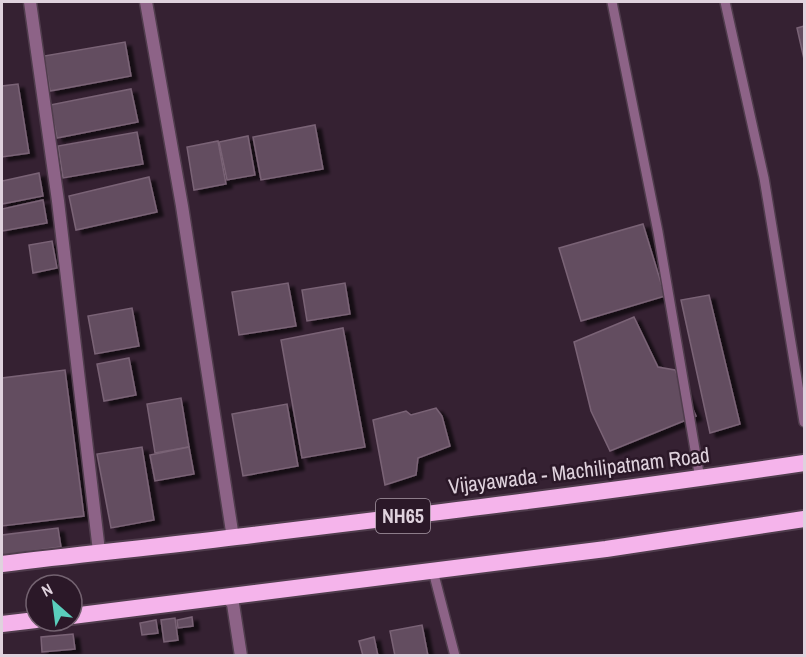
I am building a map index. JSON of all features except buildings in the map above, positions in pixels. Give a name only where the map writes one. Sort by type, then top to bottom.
[{"type":"highway","name":"Vijayawada - Machilipatnam Road","points":[[2,564],[99,551],[234,538],[804,463]]},
{"type":"highway","points":[[84,614],[606,549],[804,519]]},
{"type":"highway","points":[[2,624],[24,621]]},
{"type":"street","points":[[30,2],[58,201],[99,551]]},
{"type":"street","points":[[146,2],[182,206],[234,538]]},
{"type":"street","points":[[226,596],[233,604],[241,656]]},
{"type":"lane","points":[[612,2],[658,232],[700,478]]},
{"type":"lane","points":[[725,2],[764,177],[804,422]]},
{"type":"lane","points":[[433,571],[454,656]]}]
